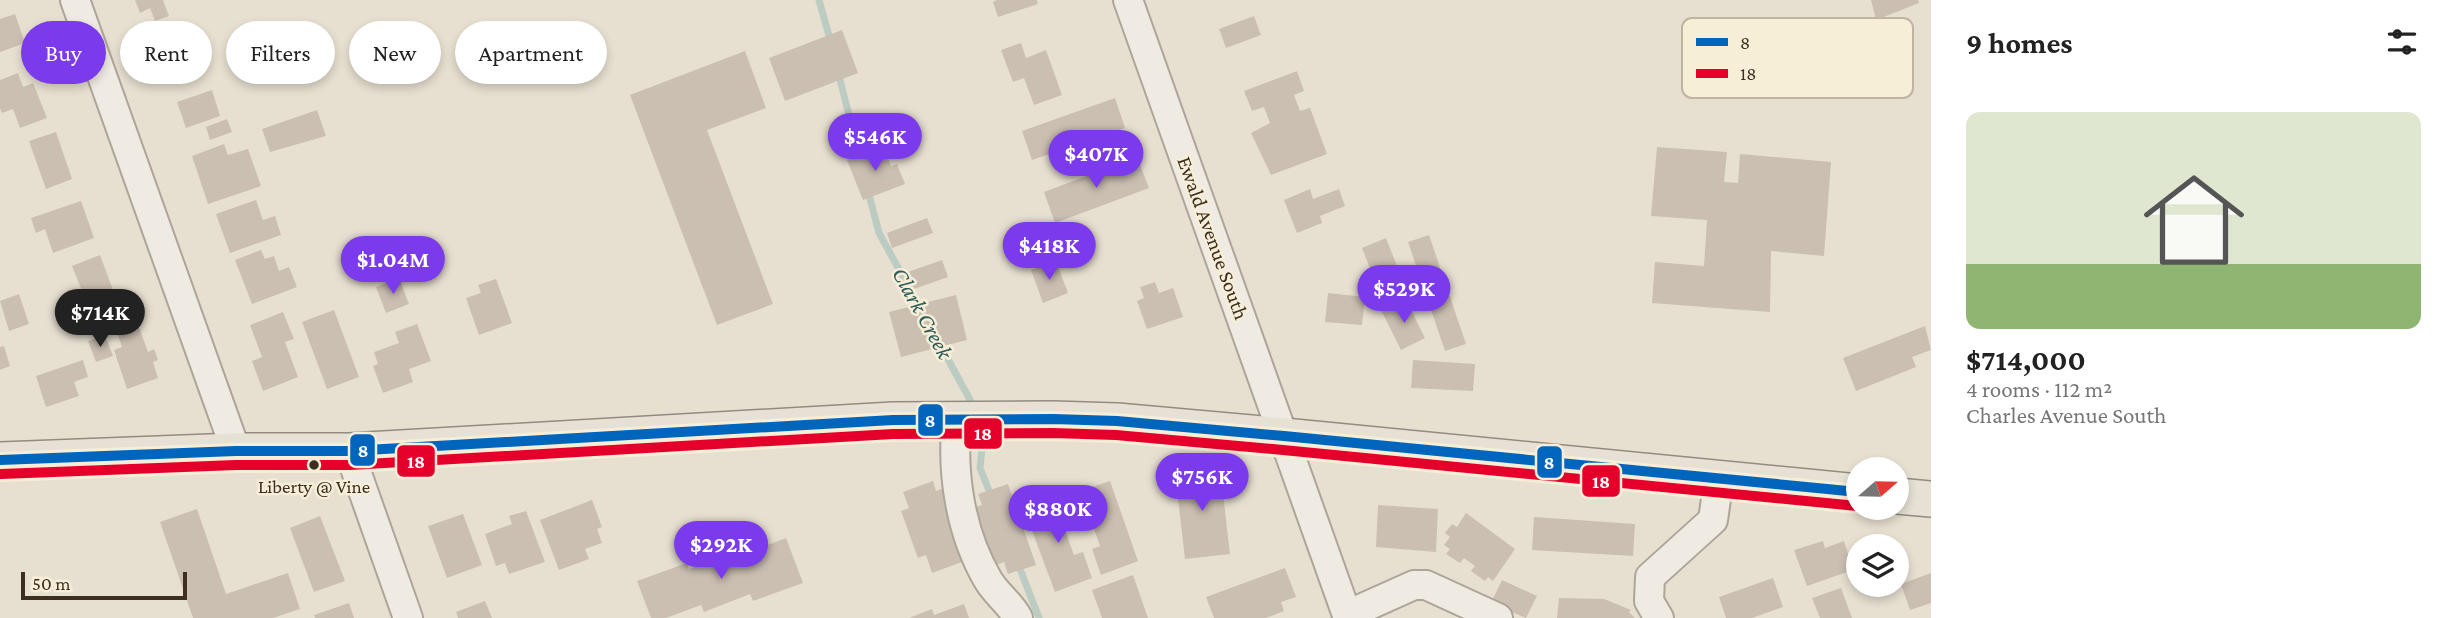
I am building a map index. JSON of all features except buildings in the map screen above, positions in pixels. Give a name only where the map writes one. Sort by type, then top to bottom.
[{"type":"main road","points":[[0,460],[236,451],[349,451],[957,418],[1117,421],[1846,491]]},
{"type":"main road","points":[[1909,497],[1931,499]]},
{"type":"street","points":[[75,0],[236,451]]},
{"type":"street","name":"Ewald Avenue South","points":[[1128,0],[1347,617]]},
{"type":"street","points":[[957,418],[954,474],[960,502],[987,578],[998,595],[1011,604],[1017,618]]},
{"type":"street","points":[[349,451],[408,618]]},
{"type":"street","points":[[1659,618],[1649,601],[1650,577],[1713,520],[1719,478]]},
{"type":"street","points":[[1347,617],[1402,606],[1414,585],[1426,585],[1498,618]]},
{"type":"waterway","name":"Clark Creek","points":[[819,0],[831,43]]},
{"type":"waterway","name":"Clark Creek","points":[[838,72],[861,162]]},
{"type":"waterway","name":"Clark Creek","points":[[868,191],[879,233],[923,313]]},
{"type":"waterway","name":"Clark Creek","points":[[937,339],[975,409]]},
{"type":"waterway","name":"Clark Creek","points":[[984,429],[980,468],[992,498]]},
{"type":"waterway","name":"Clark Creek","points":[[1017,561],[1039,618]]},
{"type":"transit line","name":"8","points":[[0,460],[236,451],[349,451],[893,420],[1053,419],[1117,421],[1284,436],[1846,491]]},
{"type":"transit line","name":"18","points":[[1,474],[236,465],[350,465],[893,434],[1053,433],[1116,435],[1283,450],[1846,505]]},
{"type":"place","name":"Liberty @ Vine","points":[[314,465]]}]
